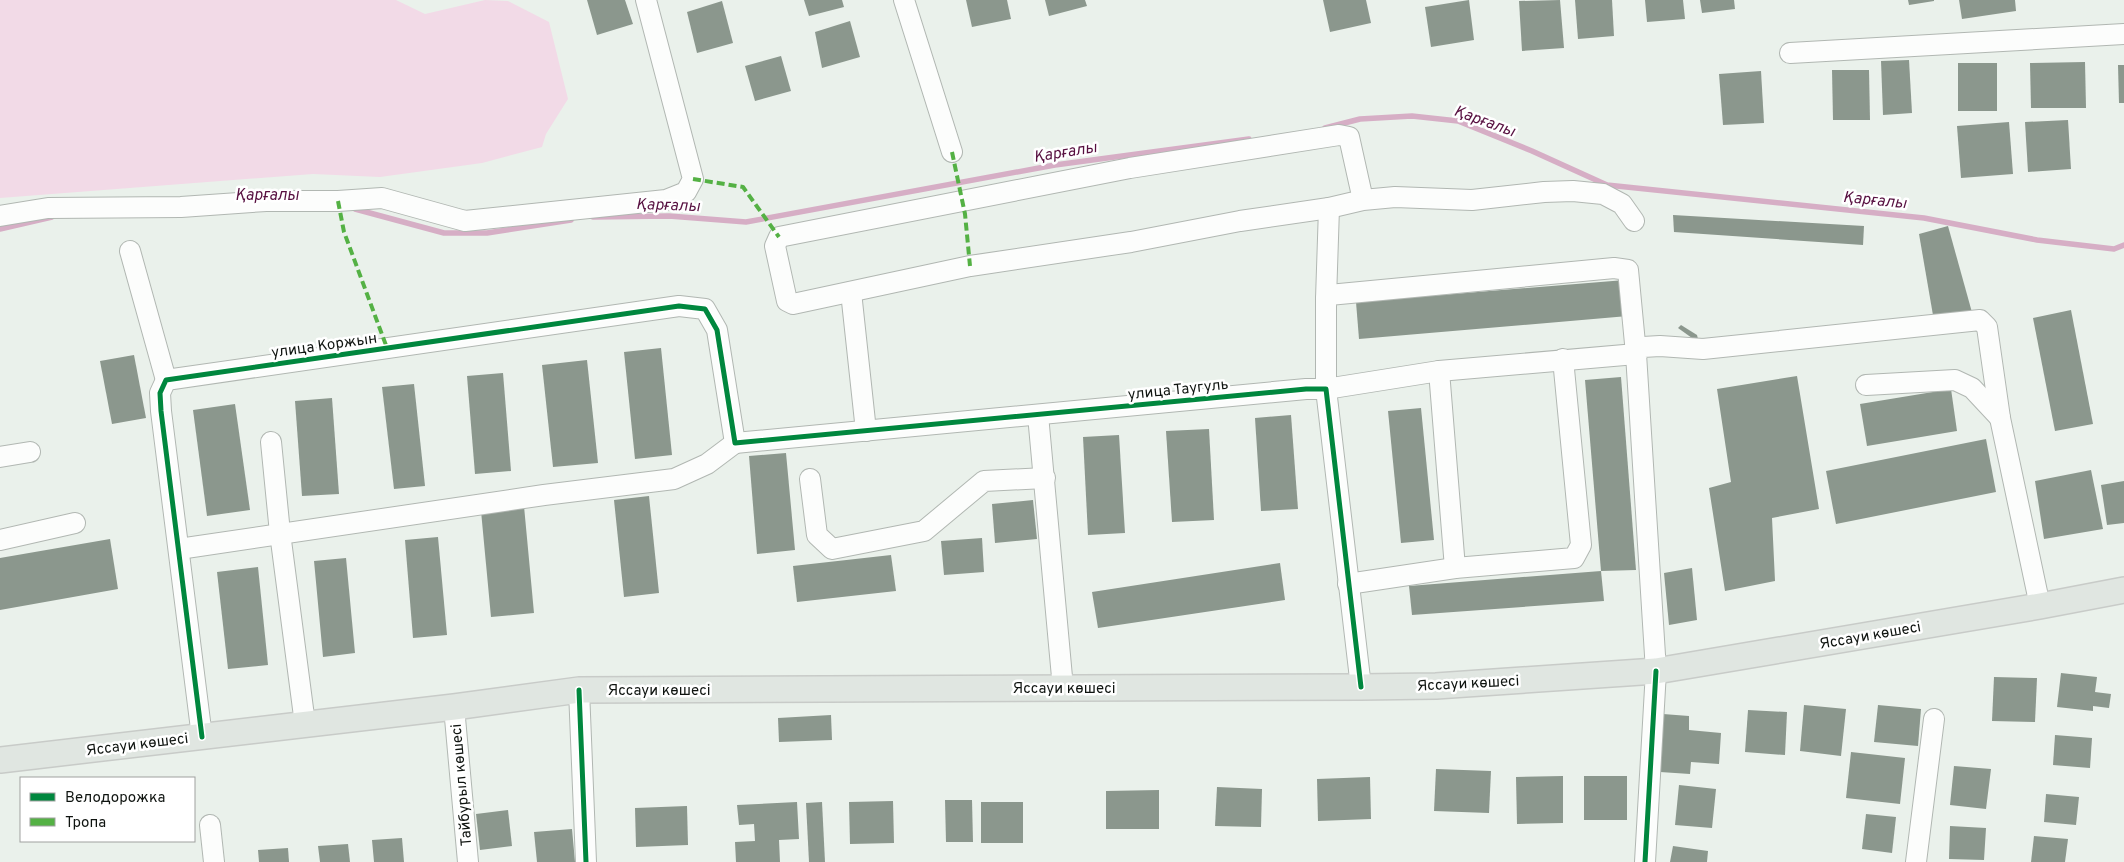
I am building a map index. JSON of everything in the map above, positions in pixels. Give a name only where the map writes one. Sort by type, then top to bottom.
[{"type":"main road","name":"Яссауи көшесі","points":[[0,760],[454,707],[579,690],[1436,686],[1656,671],[2123,591]]},
{"type":"street","points":[[0,216],[48,208],[181,207],[266,201],[338,201],[382,198],[465,221],[666,200],[686,192],[693,179],[646,0]]},
{"type":"street","points":[[904,0],[952,152]]},
{"type":"street","points":[[1790,53],[2124,34]]},
{"type":"street","points":[[1363,200],[1349,137],[1339,135],[1130,168],[779,237],[775,246],[787,301],[793,304],[970,266],[1132,242],[1240,221],[1329,208],[1363,200],[1395,197],[1472,200],[1544,192],[1573,191],[1603,194],[1622,204],[1634,221]]},
{"type":"street","points":[[1329,208],[1326,389],[1361,687]]},
{"type":"street","points":[[130,251],[166,380],[160,393],[161,411],[202,736]]},
{"type":"street","points":[[1326,299],[1329,295],[1339,294],[1614,268],[1628,270],[1636,354],[1656,671],[1645,862]]},
{"type":"street","points":[[852,292],[866,431]]},
{"type":"street","name":"улица Коржын","points":[[166,380],[679,306],[706,309],[716,330],[734,443]]},
{"type":"street","name":"улица Таугуль","points":[[734,443],[1306,389],[1326,389],[1439,371],[1636,354],[1643,347],[1660,346],[1703,349],[1980,320],[1987,327],[2000,418]]},
{"type":"street","points":[[1348,584],[1455,568],[1574,558],[1581,545],[1563,359]]},
{"type":"street","points":[[1439,371],[1455,568]]},
{"type":"street","points":[[1866,385],[1956,380],[1972,388],[2000,418],[2040,606]]},
{"type":"street","points":[[1038,415],[1063,688]]},
{"type":"street","points":[[271,442],[280,533],[305,724]]},
{"type":"street","points":[[179,549],[544,495],[674,479],[707,464],[734,443]]},
{"type":"street","points":[[0,457],[30,452]]},
{"type":"street","points":[[810,479],[817,535],[832,549],[924,531],[984,481],[1045,478]]},
{"type":"street","points":[[0,540],[75,523]]},
{"type":"street","points":[[579,690],[586,862]]},
{"type":"street","name":"Тайбурыл көшесі","points":[[454,707],[468,862]]},
{"type":"street","points":[[1916,862],[1934,719]]},
{"type":"street","points":[[210,825],[214,862]]},
{"type":"shaded area","points":[[0,0],[396,0],[425,14],[485,0],[508,1],[549,22],[568,99],[546,134],[542,147],[482,163],[380,177],[313,174],[0,198]]},
{"type":"building","points":[[587,0],[625,0],[633,24],[597,35]]},
{"type":"building","points":[[804,0],[842,0],[844,7],[809,16]]},
{"type":"building","points":[[966,0],[1007,0],[1011,19],[972,27]]},
{"type":"building","points":[[1045,0],[1085,0],[1087,6],[1049,16]]},
{"type":"building","points":[[1323,0],[1366,0],[1371,23],[1330,32]]},
{"type":"building","points":[[1469,0],[1474,40],[1431,47],[1425,7]]},
{"type":"building","points":[[1560,0],[1564,48],[1522,51],[1519,1]]},
{"type":"building","points":[[1575,0],[1612,0],[1614,36],[1578,39]]},
{"type":"building","points":[[1645,0],[1683,0],[1685,19],[1647,22]]},
{"type":"building","points":[[1700,0],[1734,0],[1735,9],[1702,13]]},
{"type":"building","points":[[1908,0],[1934,0],[1934,1],[1909,5]]},
{"type":"building","points":[[1959,0],[2015,0],[2016,11],[1962,19]]},
{"type":"building","points":[[722,1],[733,43],[697,53],[687,12]]},
{"type":"building","points":[[850,21],[860,57],[822,68],[815,32]]},
{"type":"building","points":[[781,56],[791,91],[755,101],[745,66]]},
{"type":"building","points":[[1909,60],[1912,113],[1883,115],[1881,61]]},
{"type":"building","points":[[2085,62],[2086,108],[2031,108],[2030,63]]},
{"type":"building","points":[[1958,63],[1997,63],[1997,111],[1958,111]]},
{"type":"building","points":[[2118,65],[2124,65],[2124,103],[2119,103]]},
{"type":"building","points":[[1832,70],[1869,70],[1870,120],[1833,120]]},
{"type":"building","points":[[1761,71],[1764,123],[1723,125],[1719,74]]},
{"type":"building","points":[[2068,120],[2071,169],[2028,172],[2025,122]]},
{"type":"building","points":[[2009,122],[2013,174],[1961,178],[1957,126]]},
{"type":"building","points":[[1673,215],[1864,226],[1863,245],[1674,232]]},
{"type":"building","points":[[1948,226],[1973,316],[1934,321],[1919,234]]},
{"type":"building","points":[[1625,280],[1628,316],[1359,339],[1356,302]]},
{"type":"building","points":[[2071,310],[2093,424],[2055,431],[2033,318]]},
{"type":"building","points":[[1681,325],[1697,335],[1699,343],[1678,328]]},
{"type":"building","points":[[661,348],[672,455],[635,459],[624,352]]},
{"type":"building","points":[[134,355],[146,418],[112,424],[100,361]]},
{"type":"building","points":[[587,360],[598,463],[553,467],[542,365]]},
{"type":"building","points":[[503,373],[511,471],[475,474],[467,376]]},
{"type":"building","points":[[1797,376],[1819,509],[1772,518],[1775,581],[1725,591],[1709,488],[1731,482],[1717,389]]},
{"type":"building","points":[[1621,377],[1636,570],[1601,571],[1585,380]]},
{"type":"building","points":[[414,384],[425,486],[394,489],[382,387]]},
{"type":"building","points":[[1951,389],[1957,431],[1867,446],[1860,404]]},
{"type":"building","points":[[332,398],[339,494],[302,496],[295,401]]},
{"type":"building","points":[[235,404],[250,510],[207,516],[193,410]]},
{"type":"building","points":[[1421,408],[1434,540],[1401,543],[1388,411]]},
{"type":"building","points":[[1291,415],[1298,509],[1261,511],[1255,418]]},
{"type":"building","points":[[1209,429],[1214,520],[1172,522],[1166,431]]},
{"type":"building","points":[[1119,435],[1125,533],[1088,535],[1083,437]]},
{"type":"building","points":[[1986,439],[1996,492],[1836,524],[1826,471]]},
{"type":"building","points":[[786,453],[795,550],[757,554],[749,456]]},
{"type":"building","points":[[2091,470],[2103,529],[2044,539],[2035,481]]},
{"type":"building","points":[[2124,481],[2124,523],[2107,525],[2101,485]]},
{"type":"building","points":[[649,496],[659,593],[624,597],[614,500]]},
{"type":"building","points":[[1033,500],[1037,539],[995,543],[992,504]]},
{"type":"building","points":[[524,506],[534,613],[491,617],[481,511]]},
{"type":"building","points":[[438,537],[447,635],[413,638],[405,540]]},
{"type":"building","points":[[982,538],[984,572],[944,575],[941,541]]},
{"type":"building","points":[[110,539],[118,589],[0,610],[0,558]]},
{"type":"building","points":[[891,555],[896,591],[797,602],[793,566]]},
{"type":"building","points":[[346,558],[355,653],[323,657],[314,561]]},
{"type":"building","points":[[1280,563],[1285,600],[1098,628],[1092,592]]},
{"type":"building","points":[[258,567],[268,665],[228,669],[217,572]]},
{"type":"building","points":[[1692,568],[1697,620],[1669,625],[1664,573]]},
{"type":"building","points":[[1601,571],[1604,601],[1412,615],[1409,586]]},
{"type":"building","points":[[2061,673],[2097,677],[2095,692],[2111,694],[2109,708],[2093,706],[2093,711],[2057,707]]},
{"type":"building","points":[[1994,677],[2037,678],[2035,722],[1992,721]]},
{"type":"building","points":[[1804,705],[1846,709],[1841,756],[1800,751]]},
{"type":"building","points":[[1878,705],[1921,709],[1918,746],[1874,742]]},
{"type":"building","points":[[1748,710],[1787,712],[1785,755],[1745,752]]},
{"type":"building","points":[[1663,714],[1689,716],[1689,730],[1721,733],[1719,764],[1691,762],[1690,774],[1660,772]]},
{"type":"building","points":[[831,715],[832,740],[779,742],[778,718]]},
{"type":"building","points":[[2055,735],[2092,738],[2090,768],[2053,765]]},
{"type":"building","points":[[1851,752],[1905,758],[1900,804],[1846,798]]},
{"type":"building","points":[[1954,766],[1991,769],[1986,809],[1950,805]]},
{"type":"building","points":[[1436,769],[1491,771],[1489,813],[1434,811]]},
{"type":"building","points":[[1563,776],[1563,823],[1517,824],[1516,777]]},
{"type":"building","points":[[1584,776],[1627,776],[1627,820],[1584,820]]},
{"type":"building","points":[[1370,777],[1371,819],[1318,821],[1317,779]]},
{"type":"building","points":[[1679,785],[1716,789],[1712,828],[1675,825]]},
{"type":"building","points":[[1217,787],[1262,789],[1261,827],[1215,826]]},
{"type":"building","points":[[1159,790],[1159,829],[1106,829],[1106,791]]},
{"type":"building","points":[[2046,794],[2079,797],[2076,825],[2044,822]]},
{"type":"building","points":[[945,800],[972,800],[973,842],[946,842]]},
{"type":"building","points":[[893,801],[894,843],[850,844],[849,802]]},
{"type":"building","points":[[797,802],[799,839],[779,840],[780,862],[736,862],[735,842],[755,841],[754,824],[739,825],[737,805]]},
{"type":"building","points":[[822,802],[825,862],[809,862],[806,803]]},
{"type":"building","points":[[981,802],[1023,802],[1023,843],[981,843]]},
{"type":"building","points":[[687,806],[688,845],[636,847],[635,808]]},
{"type":"building","points":[[508,810],[512,846],[480,850],[476,814]]},
{"type":"building","points":[[1866,814],[1896,817],[1892,853],[1862,849]]},
{"type":"building","points":[[1950,826],[1986,828],[1984,860],[1949,859]]},
{"type":"building","points":[[572,829],[575,862],[537,862],[534,832]]},
{"type":"building","points":[[2034,836],[2068,839],[2065,862],[2031,862]]},
{"type":"building","points":[[402,838],[404,862],[374,862],[372,840]]},
{"type":"building","points":[[348,844],[350,862],[320,862],[318,846]]},
{"type":"building","points":[[1673,846],[1708,851],[1707,862],[1670,862]]},
{"type":"building","points":[[288,848],[289,862],[259,862],[258,850]]},
{"type":"waterway","name":"Қарғалы","points":[[1325,128],[1360,119],[1412,116],[1458,121],[1532,151],[1607,185],[1924,218],[2037,240],[2114,249],[2124,245]]},
{"type":"waterway","name":"Қарғалы","points":[[593,217],[669,216],[746,222],[1055,165],[1249,139]]},
{"type":"waterway","name":"Қарғалы","points":[[355,209],[444,233],[487,233],[571,220]]},
{"type":"waterway","name":"Қарғалы","points":[[0,229],[52,217]]},
{"type":"marked path","points":[[952,152],[965,214],[970,266]]},
{"type":"marked path","points":[[693,179],[743,187],[779,237]]},
{"type":"marked path","points":[[338,201],[344,232],[387,348]]},
{"type":"cycle path","points":[[202,737],[161,411],[160,393],[166,380],[679,306],[705,309],[717,330],[735,443],[1306,389],[1326,389],[1361,687]]},
{"type":"cycle path","points":[[1645,862],[1656,671]]},
{"type":"cycle path","points":[[579,690],[586,862]]}]
